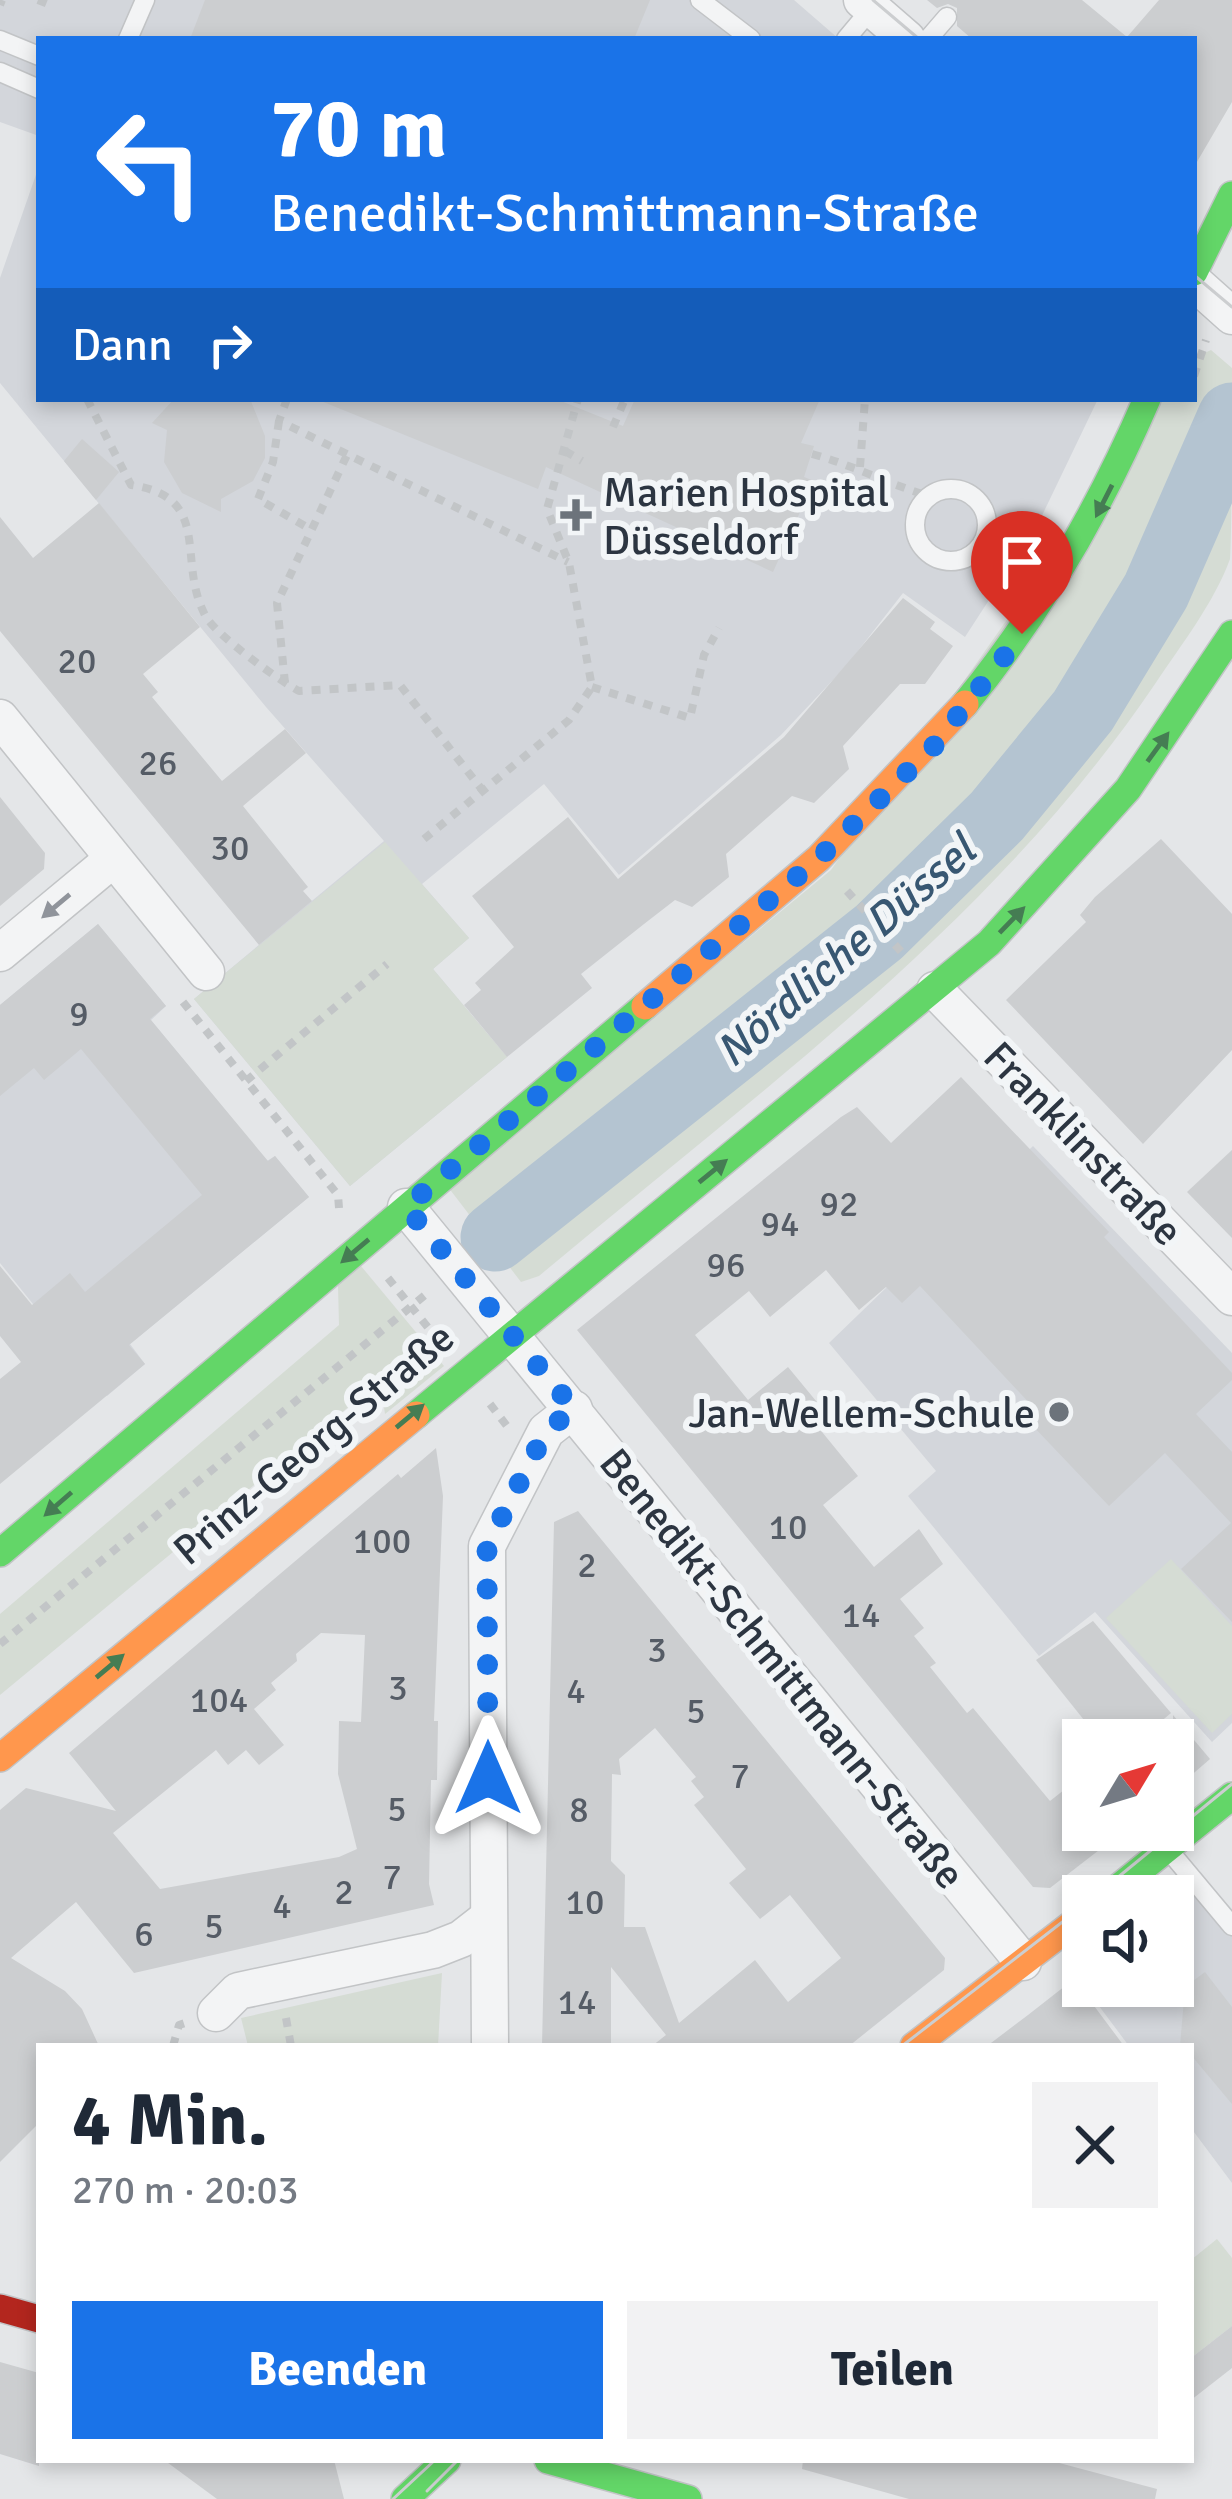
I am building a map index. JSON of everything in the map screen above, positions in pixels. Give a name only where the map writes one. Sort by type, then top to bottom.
[{"type":"main road","points":[[1197,266],[1232,195]]},
{"type":"main road","points":[[0,1553],[836,842],[952,725],[1048,597],[1115,479],[1146,402]]},
{"type":"main road","name":"Prinz-Georg-Straße","points":[[0,1758],[989,943],[1087,840],[1156,752],[1232,634]]},
{"type":"main road","points":[[1194,1828],[1232,1796]]},
{"type":"main road","points":[[1135,1875],[1167,1851]]},
{"type":"main road","points":[[918,2043],[1062,1932]]},
{"type":"main road","points":[[0,2308],[36,2318]]},
{"type":"main road","points":[[408,2498],[444,2463]]},
{"type":"main road","points":[[559,2463],[688,2499]]},
{"type":"street","points":[[867,4],[904,36]]},
{"type":"street","points":[[1197,285],[1230,315]]},
{"type":"street","points":[[0,718],[112,859],[191,983]]},
{"type":"street","points":[[0,953],[112,859]]},
{"type":"street","name":"Franklinstraße","points":[[935,990],[1232,1297]]},
{"type":"street","name":"Benedikt-Schmittmann-Straße","points":[[406,1207],[1024,1962]]},
{"type":"street","points":[[490,2043],[487,1546],[546,1431],[574,1409]]},
{"type":"street","points":[[216,2013],[238,1991],[433,1950],[461,1939],[488,1918]]},
{"type":"lane","points":[[129,36],[145,0]]},
{"type":"lane","points":[[700,0],[747,36]]},
{"type":"lane","points":[[848,36],[867,4]]},
{"type":"lane","points":[[931,36],[947,17]]},
{"type":"lane","points":[[0,40],[36,55]]},
{"type":"lane","points":[[0,72],[36,88]]},
{"type":"lane","points":[[948,489],[974,496],[986,515],[983,543],[960,560],[926,551],[915,521],[929,496],[948,489]]},
{"type":"lane","points":[[983,543],[1048,597]]},
{"type":"lane","points":[[1169,1851],[1232,1926]]},
{"type":"path","points":[[1197,343],[1205,347]]},
{"type":"path","points":[[89,402],[131,484],[161,489],[180,504],[205,617],[299,691],[400,686],[483,791]]},
{"type":"path","points":[[286,402],[273,462],[258,499],[311,530]]},
{"type":"path","points":[[424,839],[569,720],[592,686],[569,563],[547,509],[577,402]]},
{"type":"path","points":[[613,427],[624,402]]},
{"type":"path","points":[[860,467],[865,402]]},
{"type":"path","points":[[279,421],[569,563]]},
{"type":"path","points":[[565,451],[582,461]]},
{"type":"path","points":[[812,454],[860,467],[880,482],[929,496]]},
{"type":"path","points":[[285,684],[277,603],[347,455]]},
{"type":"path","points":[[592,686],[690,718],[704,655],[718,628]]},
{"type":"path","points":[[844,886],[909,961]]},
{"type":"path","points":[[246,1081],[387,964]]},
{"type":"path","points":[[0,1644],[411,1307],[340,1219],[338,1195],[246,1081],[191,983]]},
{"type":"path","points":[[464,1372],[531,1456]]},
{"type":"shaded area","points":[[0,0],[794,0],[836,36],[36,36],[36,135],[0,122]]},
{"type":"shaded area","name":"Marien Hospital Düsseldorf","points":[[36,175],[36,402],[1097,402],[1037,526],[965,637],[903,593],[847,665],[781,735],[619,875],[544,784],[422,884],[469,938],[433,969],[507,1057],[350,1186],[194,999],[384,841],[266,707],[0,383],[0,278]]},
{"type":"shaded area","points":[[1211,350],[1232,368],[1230,559],[1215,592],[1155,684],[1091,771],[947,928],[787,1071],[539,1276],[521,1282],[448,1187],[831,870],[1160,402],[1197,402],[1197,357]]},
{"type":"shaded area","points":[[385,842],[469,938],[433,969],[507,1057],[350,1186],[194,999]]},
{"type":"shaded area","points":[[98,924],[166,1006],[151,1020],[267,1161],[275,1156],[309,1197],[130,1344],[145,1364],[107,1396],[0,1263],[0,1005]]},
{"type":"shaded area","name":"Jan-Wellem-Schule","points":[[1033,1146],[1232,1353],[1232,1723],[1212,1742],[1095,1612],[1039,1656],[908,1496],[936,1471],[829,1343]]},
{"type":"shaded area","points":[[361,1266],[444,1366],[385,1414],[380,1381],[0,1695],[0,1614],[339,1325],[338,1286]]},
{"type":"shaded area","points":[[1171,1559],[1232,1626],[1232,1714],[1212,1733],[1106,1618]]},
{"type":"shaded area","points":[[1196,1888],[1232,1931],[1232,2183],[1194,2132],[1194,2043],[1127,2043],[1100,2007],[1194,2007]]},
{"type":"shaded area","points":[[442,1973],[438,2043],[247,2043],[241,2018]]},
{"type":"shaded area","points":[[1217,2239],[1232,2258],[1232,2326],[1194,2356],[1194,2258]]},
{"type":"building","points":[[205,0],[650,0],[635,36],[191,36]]},
{"type":"building","points":[[927,0],[1082,0],[1126,36],[969,36],[957,26],[957,8],[948,4],[937,8]]},
{"type":"building","points":[[1159,0],[1232,0],[1232,102],[1197,162],[1197,36],[1128,36]]},
{"type":"building","points":[[171,402],[251,402],[265,436],[265,458],[253,481],[221,499],[221,512],[182,493],[164,462],[167,430],[152,423]]},
{"type":"building","points":[[323,402],[563,402],[623,426],[634,402],[819,402],[801,443],[814,446],[804,477],[814,481],[773,572],[546,467],[538,489]]},
{"type":"building","points":[[82,439],[119,472],[96,500],[64,461]]},
{"type":"building","points":[[99,503],[200,627],[143,674],[158,692],[152,697],[222,781],[285,729],[306,753],[243,806],[308,887],[303,891],[312,901],[259,945],[0,631],[0,517],[33,558]]},
{"type":"building","points":[[903,598],[935,622],[930,629],[953,646],[925,684],[900,684],[843,746],[849,769],[814,803],[792,796],[726,854],[729,877],[692,907],[675,900],[581,974],[592,988],[507,1057],[464,1005],[481,990],[475,983],[514,947],[472,896],[568,817],[618,879],[784,737]]},
{"type":"building","points":[[0,797],[45,853],[44,869],[0,906]]},
{"type":"building","points":[[1161,839],[1232,914],[1232,1050],[1143,1144],[1006,1000],[1086,922],[1080,915],[1095,897]]},
{"type":"building","points":[[98,924],[166,1006],[150,1019],[268,1161],[275,1156],[309,1197],[129,1345],[145,1364],[0,1484],[0,1379],[21,1362],[0,1336],[0,1266],[32,1305],[70,1273],[85,1292],[202,1195],[81,1049],[44,1080],[34,1068],[0,1096],[0,1005]]},
{"type":"building","points":[[961,1077],[1109,1232],[1104,1237],[1232,1373],[1232,1380],[1196,1414],[1232,1452],[1232,1622],[1181,1569],[1231,1523],[1165,1453],[1109,1506],[1031,1424],[1034,1408],[920,1286],[902,1303],[886,1287],[859,1310],[826,1270],[770,1317],[749,1291],[695,1335],[748,1400],[788,1367],[821,1407],[809,1416],[858,1476],[823,1505],[874,1567],[919,1529],[943,1564],[900,1599],[924,1628],[914,1636],[936,1663],[930,1667],[967,1713],[973,1708],[1050,1801],[1062,1792],[1062,1851],[1098,1851],[1050,1888],[1033,1887],[577,1330],[857,1107],[891,1143]]},
{"type":"building","points":[[1232,1150],[1232,1238],[1187,1192]]},
{"type":"building","points":[[436,1448],[443,1496],[434,1721],[438,1721],[437,1780],[431,1780],[429,1884],[434,1905],[134,1973],[76,1902],[11,1958],[65,1991],[82,2009],[98,2043],[36,2043],[36,2126],[0,2162],[0,1810],[26,1788],[116,1811],[69,1753],[398,1474],[401,1478]],"holes":[[[321,1633],[365,1635],[361,1722],[339,1721],[338,1774],[357,1849],[339,1857],[160,1889],[113,1833],[216,1750],[228,1765],[246,1750],[259,1765],[284,1745],[254,1709],[276,1690],[271,1683],[297,1661],[296,1654]]]},
{"type":"building","points":[[578,1511],[945,1958],[944,1970],[853,2043],[656,2043],[666,2035],[611,1967],[611,2043],[542,2043],[554,1522]],"holes":[[[655,1728],[696,1777],[691,1781],[704,1797],[694,1805],[746,1869],[729,1883],[760,1919],[790,1895],[841,1958],[788,2002],[755,1960],[679,2023],[645,1927],[624,1927],[625,1875],[611,1861],[612,1774],[621,1775],[619,1759]]]},
{"type":"building","points":[[1093,1621],[1171,1713],[1164,1719],[1083,1719],[1036,1660]]},
{"type":"building","points":[[1194,1740],[1210,1759],[1194,1773]]},
{"type":"building","points":[[1205,1972],[1232,2007],[1232,2104],[1194,2059],[1194,2043],[1180,2043],[1183,2007],[1194,2007],[1194,1980]]},
{"type":"building","points":[[1062,1988],[1062,2007],[1095,2007],[1122,2043],[991,2043]]},
{"type":"building","points":[[1232,2326],[1232,2368],[1194,2398],[1194,2356]]},
{"type":"building","points":[[0,2362],[36,2372],[39,2466],[0,2454]]},
{"type":"building","points":[[168,2463],[335,2463],[344,2499],[217,2499]]},
{"type":"building","points":[[803,2463],[1059,2463],[1157,2489],[1155,2499],[909,2499],[802,2469]]},
{"type":"waterway","name":"Nördliche Düssel","points":[[495,1237],[879,932],[997,816],[1083,711],[1156,591],[1232,417]]},
{"type":"tram line","points":[[873,0],[915,36]]},
{"type":"tram line","points":[[1197,278],[1232,307]]},
{"type":"tram line","points":[[1121,1875],[1232,1784]]},
{"type":"tram line","points":[[906,2043],[1062,1922]]},
{"type":"tram line","points":[[393,2499],[432,2463]]},
{"type":"tram line","points":[[427,2491],[455,2463]]},
{"type":"traffic: fast","points":[[1197,266],[1232,195]]},
{"type":"traffic: fast","points":[[965,704],[1019,633],[1067,558],[1146,402]]},
{"type":"traffic: fast","points":[[416,1415],[989,943],[1128,789],[1232,634]]},
{"type":"traffic: fast","points":[[0,1553],[645,1006]]},
{"type":"traffic: fast","points":[[1134,1875],[1232,1796]]},
{"type":"traffic: fast","points":[[405,2499],[444,2463]]},
{"type":"traffic: fast","points":[[559,2463],[688,2499]]},
{"type":"traffic: slow","points":[[645,1006],[819,858],[965,704]]},
{"type":"traffic: slow","points":[[0,1758],[416,1415]]},
{"type":"traffic: slow","points":[[918,2043],[1062,1932]]},
{"type":"traffic: jam","points":[[0,2308],[36,2318]]},
{"type":"place","name":"Marien Hospital Düsseldorf","points":[[576,515]]},
{"type":"place","name":"Jan-Wellem-Schule","points":[[1059,1412]]},
{"type":"route","points":[[488,1778],[487,1546],[546,1431],[574,1409],[406,1207],[819,858],[934,746],[1022,634]]}]
